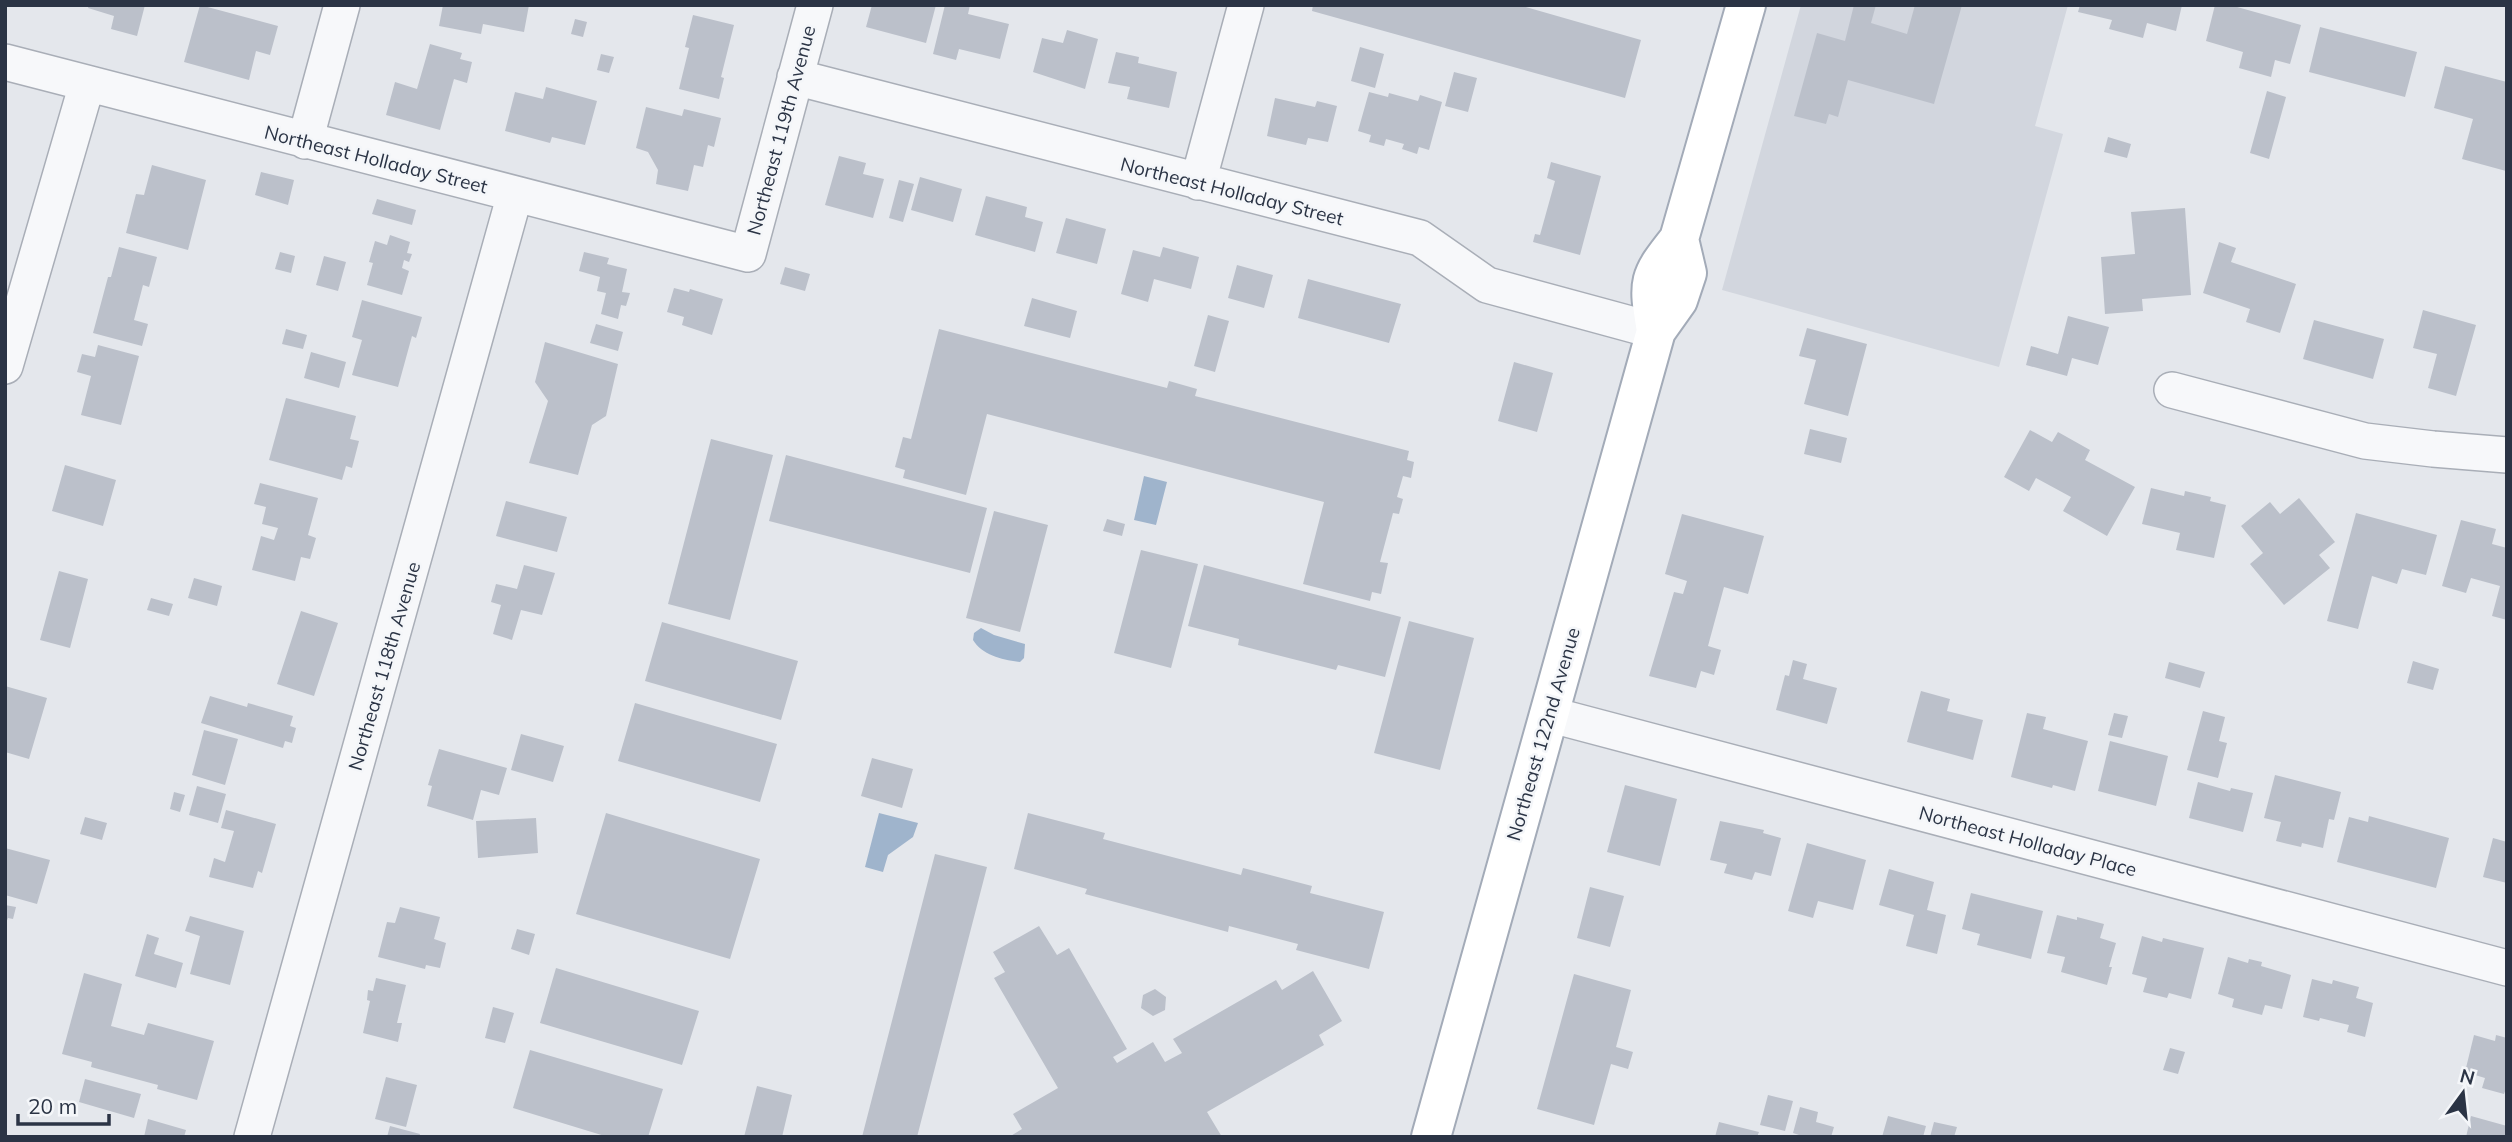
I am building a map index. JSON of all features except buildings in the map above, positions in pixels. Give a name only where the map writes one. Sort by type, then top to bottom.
[{"type":"main road","name":"Northeast 122nd Avenue","points":[[1431,1137],[1656,331],[1649,290],[1656,267],[1679,239],[1746,5]]},
{"type":"street","points":[[305,141],[342,5]]},
{"type":"street","name":"Northeast 119th Avenue","points":[[748,254],[815,5]]},
{"type":"street","points":[[1198,183],[1246,5]]},
{"type":"street","name":"Northeast Holladay Street","points":[[5,62],[748,254]]},
{"type":"street","name":"Northeast Holladay Street","points":[[795,77],[1198,183],[1420,238],[1487,285],[1656,331]]},
{"type":"street","points":[[5,366],[87,84]]},
{"type":"street","name":"Northeast 118th Avenue","points":[[252,1137],[515,194]]},
{"type":"street","points":[[2172,390],[2365,441],[2507,455]]},
{"type":"street","name":"Northeast Holladay Place","points":[[1548,714],[2507,968]]},
{"type":"shaded area","points":[[1801,5],[2068,5],[2035,126],[2063,134],[1999,367],[1722,290]]},
{"type":"water","points":[[1144,476],[1167,482],[1156,525],[1134,520]]},
{"type":"water","points":[[981,628],[994,635],[1025,644],[1024,658],[1020,662],[1007,660],[982,649],[973,640],[974,633]]},
{"type":"water","points":[[879,813],[918,823],[913,837],[888,855],[883,872],[865,867]]}]
